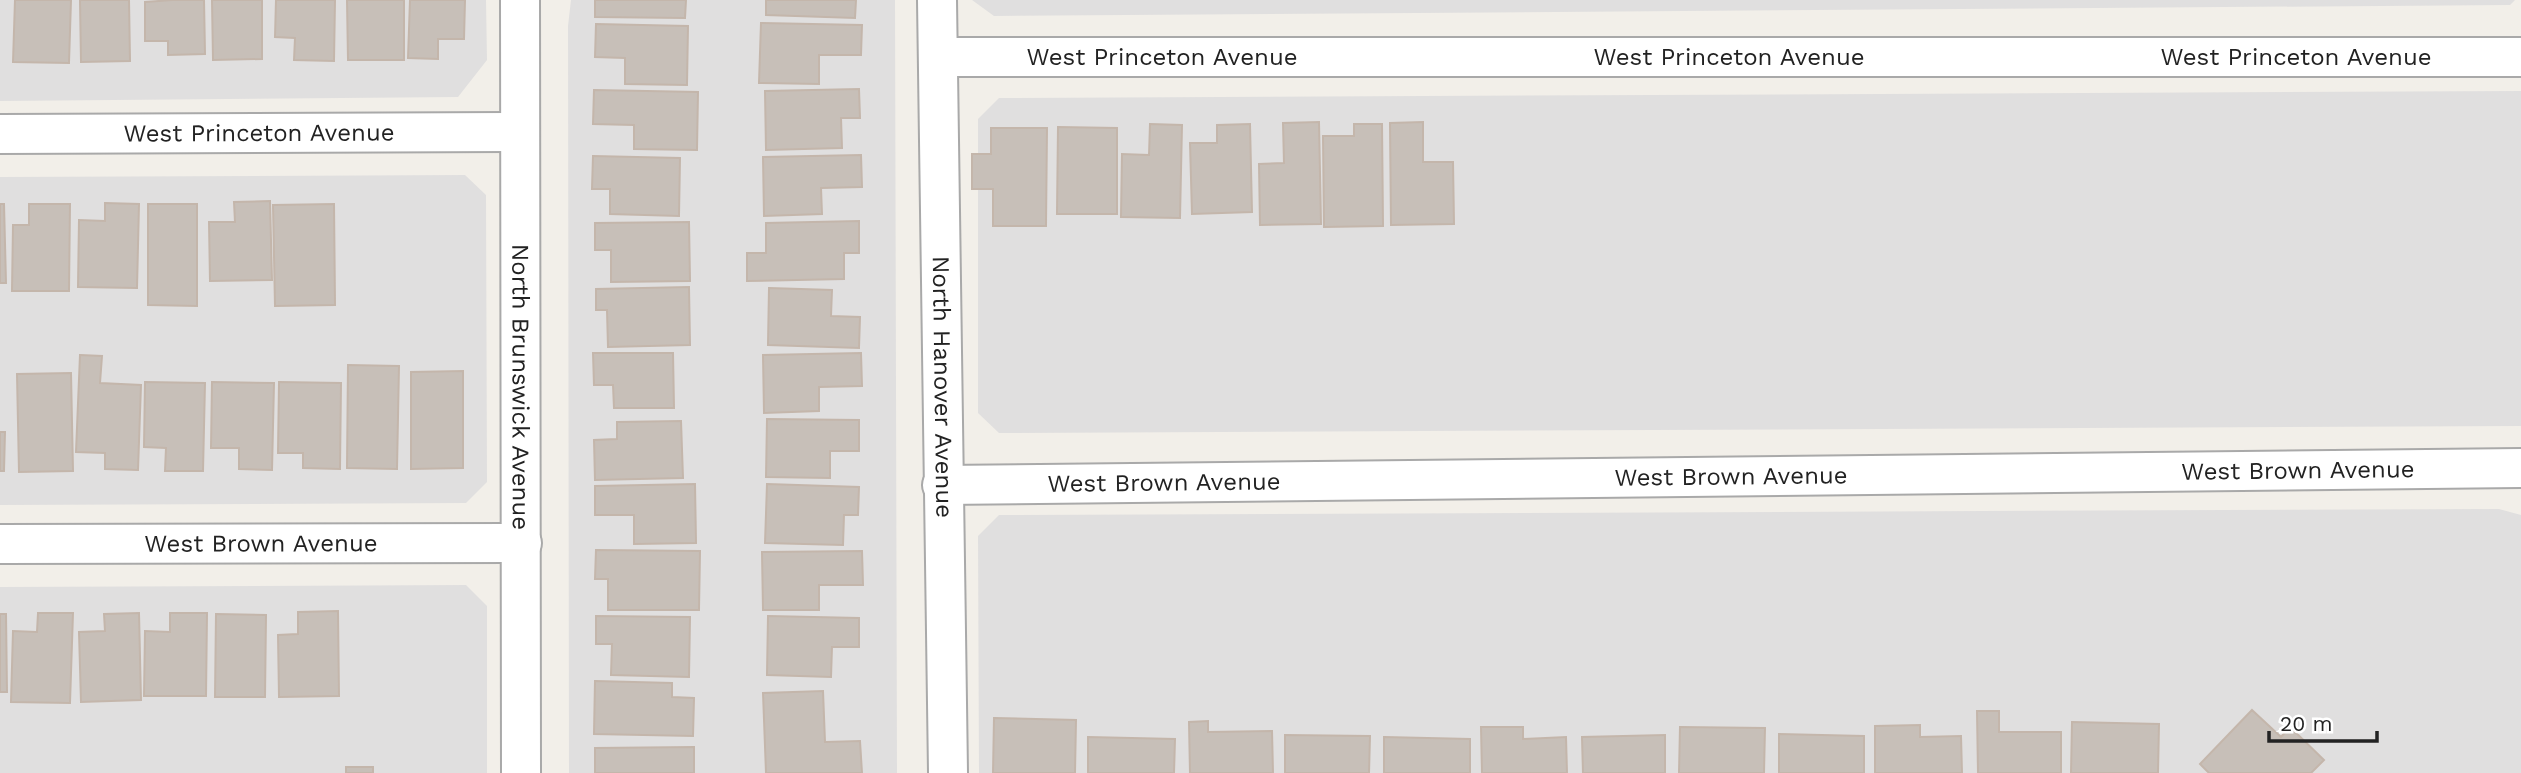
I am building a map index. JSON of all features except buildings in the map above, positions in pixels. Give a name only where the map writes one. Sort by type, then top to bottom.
[{"type":"street","name":"North Brunswick Avenue","points":[[520,0],[521,773]]},
{"type":"street","name":"North Hanover Avenue","points":[[937,0],[948,773]]},
{"type":"street","name":"West Princeton Avenue","points":[[938,57],[2521,57]]},
{"type":"street","name":"West Princeton Avenue","points":[[0,134],[520,132]]},
{"type":"street","name":"West Brown Avenue","points":[[942,485],[2521,468]]},
{"type":"street","name":"West Brown Avenue","points":[[0,544],[522,543]]},
{"type":"shaded area","points":[[0,0],[486,0],[487,60],[458,97],[0,101]]},
{"type":"shaded area","points":[[571,0],[895,0],[897,773],[569,773],[568,26]]},
{"type":"shaded area","points":[[972,0],[2515,0],[2510,5],[994,16]]},
{"type":"shaded area","points":[[2521,91],[2521,426],[999,433],[978,413],[978,119],[999,98]]},
{"type":"shaded area","points":[[465,175],[486,195],[487,482],[466,503],[0,505],[0,177]]},
{"type":"shaded area","points":[[2499,509],[2521,515],[2521,773],[979,773],[978,536],[999,515]]},
{"type":"shaded area","points":[[466,585],[487,606],[487,773],[0,773],[0,587]]}]
